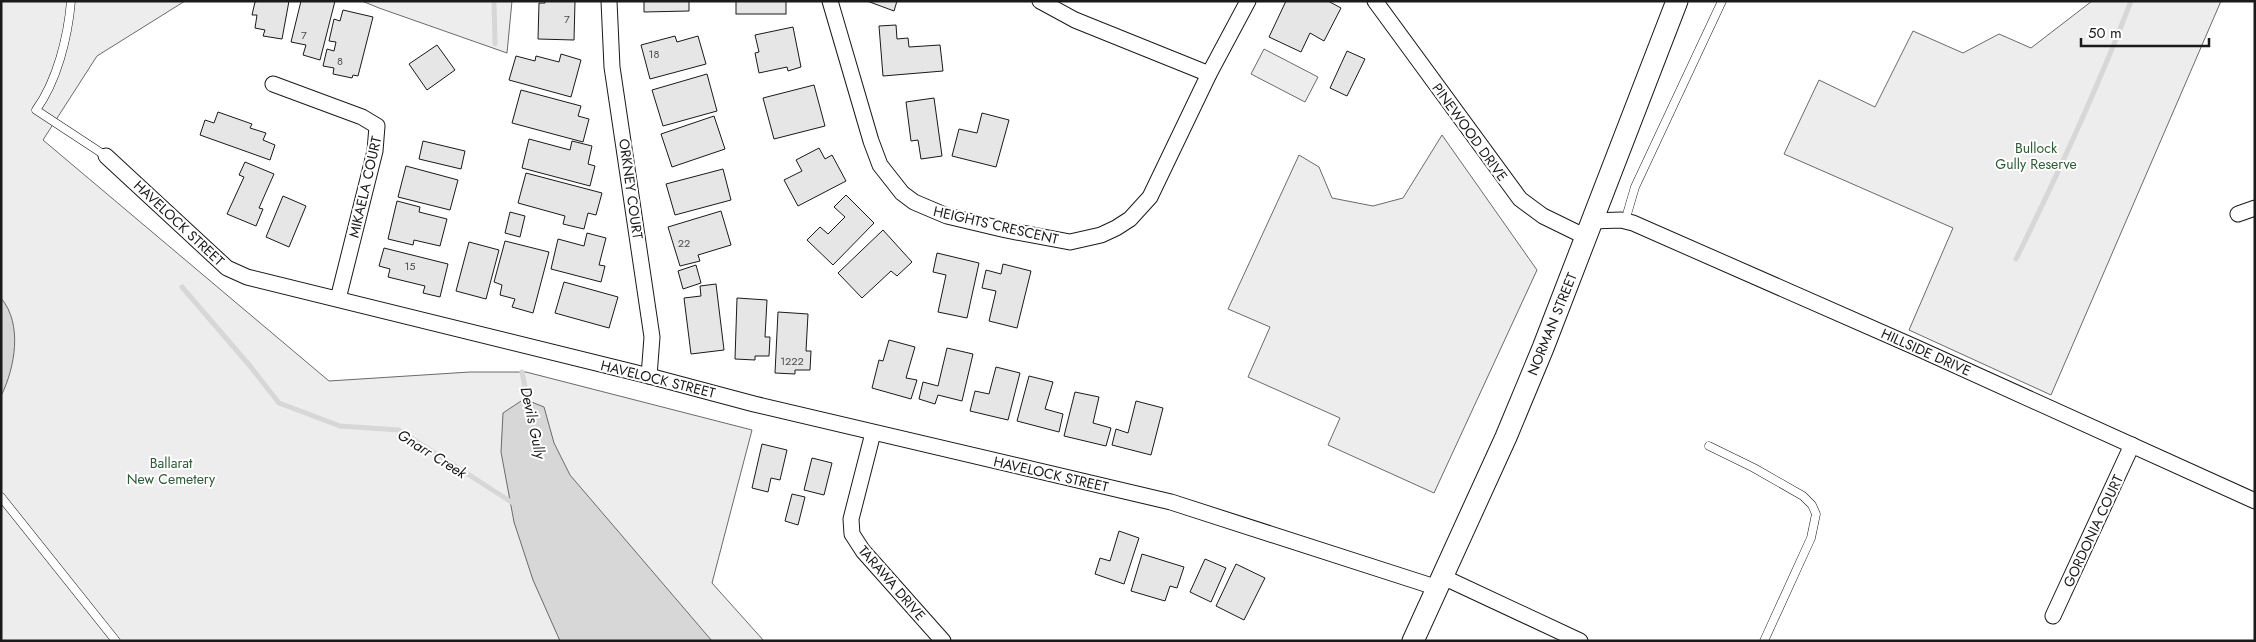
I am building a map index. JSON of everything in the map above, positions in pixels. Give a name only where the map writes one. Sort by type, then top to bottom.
[{"type":"street","name":"ORKNEY COURT","points":[[609,1],[612,67],[652,337],[649,376]]},
{"type":"street","name":"HEIGHTS CRESCENT","points":[[830,1],[871,141],[880,165],[902,193],[923,206],[947,216],[1070,242],[1101,235],[1116,228],[1140,209],[1158,181],[1248,1]]},
{"type":"street","points":[[1040,1],[1075,20],[1210,74]]},
{"type":"street","name":"PINEWOOD DRIVE","points":[[1375,1],[1520,199],[1543,216],[1589,229]]},
{"type":"street","name":"NORMAN STREET","points":[[1413,641],[1510,428],[1589,229],[1651,63],[1677,1]]},
{"type":"street","name":"MIKAELA COURT","points":[[273,84],[362,117],[377,126],[375,151],[338,299]]},
{"type":"street","name":"HAVELOCK STREET","points":[[106,156],[228,268],[247,277],[873,433],[1171,502],[1440,583],[1580,641]]},
{"type":"street","points":[[2238,214],[2255,208]]},
{"type":"street","name":"HILLSIDE DRIVE","points":[[1589,229],[1625,221],[1915,347],[2255,501]]},
{"type":"street","name":"TARAWA DRIVE","points":[[873,433],[851,519],[852,534],[863,551],[943,641]]},
{"type":"street","name":"GORDONIA COURT","points":[[2053,616],[2132,445]]},
{"type":"lane","name":"HAVELOCK STREET","points":[[71,1],[67,27],[56,69],[36,110],[106,156]]},
{"type":"lane","points":[[1625,221],[1635,187],[1722,1]]},
{"type":"lane","points":[[1709,446],[1754,468],[1803,496],[1812,505],[1816,514],[1814,534],[1764,641]]},
{"type":"lane","points":[[1,497],[116,641]]},
{"type":"shaded area","name":"Ballarat New Cemetery","points":[[1,1],[185,1],[97,56],[43,140],[329,381],[470,372],[526,372],[752,430],[712,583],[764,641],[1,641]]},
{"type":"shaded area","points":[[362,1],[512,1],[507,53],[379,8]]},
{"type":"shaded area","name":"Bullock Gully Reserve","points":[[2092,1],[2221,1],[2051,395],[1909,330],[1953,228],[1784,154],[1819,80],[1875,107],[1913,31],[1963,53],[1999,34],[2031,48]]},
{"type":"shaded area","points":[[1264,49],[1318,77],[1305,102],[1251,74]]},
{"type":"shaded area","points":[[1442,135],[1537,270],[1434,493],[1328,445],[1340,418],[1248,377],[1270,327],[1228,309],[1299,155],[1319,167],[1332,198],[1373,206],[1403,198]]},
{"type":"water","points":[[1,298],[12,320],[14,346],[10,373],[1,396]]},
{"type":"water","points":[[524,399],[544,407],[554,443],[570,475],[712,641],[560,641],[533,580],[514,522],[501,452],[503,413]]},
{"type":"building","points":[[289,1],[282,39],[263,36],[265,30],[255,28],[257,15],[252,15],[255,2]]},
{"type":"building","points":[[301,1],[335,1],[320,60],[303,55],[306,45],[291,42]]},
{"type":"building","points":[[545,1],[575,1],[574,40],[538,39],[539,3],[545,3]]},
{"type":"building","points":[[644,1],[689,1],[689,11],[644,12]]},
{"type":"building","points":[[736,1],[786,1],[786,14],[736,14]]},
{"type":"building","points":[[867,1],[897,1],[894,11]]},
{"type":"building","points":[[1286,1],[1328,1],[1341,8],[1324,41],[1310,33],[1301,52],[1269,37]]},
{"type":"building","points":[[343,10],[373,17],[358,76],[353,75],[352,78],[333,74],[334,68],[323,66],[327,49],[334,51],[336,42],[329,41],[334,19],[340,21]]},
{"type":"building","points":[[896,25],[897,39],[908,38],[909,47],[940,45],[943,71],[883,76],[879,26]]},
{"type":"building","points":[[793,27],[801,67],[788,71],[787,67],[759,73],[755,53],[759,52],[755,35]]},
{"type":"building","points":[[675,36],[677,42],[698,36],[706,64],[650,79],[641,45]]},
{"type":"building","points":[[437,45],[455,70],[427,90],[409,64]]},
{"type":"building","points":[[1347,51],[1365,59],[1347,96],[1330,88]]},
{"type":"building","points":[[561,54],[581,60],[571,97],[509,80],[516,56],[535,61],[536,56],[559,62]]},
{"type":"building","points":[[707,74],[717,111],[663,126],[652,90]]},
{"type":"building","points":[[814,85],[825,126],[774,139],[763,98]]},
{"type":"building","points":[[521,90],[581,106],[578,116],[589,119],[583,142],[512,123]]},
{"type":"building","points":[[934,98],[942,156],[921,159],[918,140],[911,141],[906,102]]},
{"type":"building","points":[[218,112],[252,124],[250,128],[266,133],[263,140],[275,145],[270,160],[200,135],[205,120],[214,123]]},
{"type":"building","points":[[982,113],[1009,120],[996,167],[952,156],[959,129],[977,133]]},
{"type":"building","points":[[714,116],[725,149],[672,167],[661,134]]},
{"type":"building","points":[[529,139],[570,150],[572,141],[592,146],[588,164],[595,166],[590,186],[522,168]]},
{"type":"building","points":[[423,141],[465,151],[461,169],[419,159]]},
{"type":"building","points":[[819,148],[825,159],[832,155],[846,181],[798,206],[784,180],[802,171],[796,160]]},
{"type":"building","points":[[245,162],[274,174],[259,208],[263,209],[256,226],[227,214],[244,177],[239,175]]},
{"type":"building","points":[[406,166],[458,180],[450,210],[398,197]]},
{"type":"building","points":[[723,169],[731,200],[675,215],[666,184]]},
{"type":"building","points":[[526,173],[602,193],[596,215],[588,213],[584,229],[563,224],[565,216],[518,203]]},
{"type":"building","points":[[846,195],[874,223],[833,265],[807,240],[820,227],[828,234],[845,217],[834,207]]},
{"type":"building","points":[[283,196],[306,206],[289,247],[266,237]]},
{"type":"building","points":[[397,201],[420,207],[419,212],[447,219],[440,246],[414,240],[413,245],[388,239]]},
{"type":"building","points":[[721,211],[731,245],[698,255],[700,261],[680,266],[668,227]]},
{"type":"building","points":[[510,212],[525,216],[520,237],[505,233]]},
{"type":"building","points":[[883,230],[912,262],[897,276],[891,271],[862,298],[838,273]]},
{"type":"building","points":[[587,233],[606,238],[599,265],[605,266],[601,282],[551,269],[558,239],[584,246]]},
{"type":"building","points":[[505,241],[549,252],[533,313],[512,307],[515,299],[500,295],[502,285],[494,282]]},
{"type":"building","points":[[469,242],[499,250],[486,299],[456,291]]},
{"type":"building","points":[[384,248],[448,264],[440,297],[423,293],[425,286],[388,277],[390,269],[379,266]]},
{"type":"building","points":[[937,253],[979,263],[967,318],[938,312],[946,275],[933,272]]},
{"type":"building","points":[[1003,264],[1031,271],[1017,328],[989,321],[996,291],[982,288],[986,270],[1001,274]]},
{"type":"building","points":[[696,265],[701,283],[683,289],[678,271]]},
{"type":"building","points":[[564,282],[618,297],[609,328],[555,313]]},
{"type":"building","points":[[716,284],[724,350],[691,354],[684,298],[701,296],[700,286]]},
{"type":"building","points":[[737,298],[767,300],[765,337],[770,337],[769,356],[755,356],[755,360],[735,359]]},
{"type":"building","points":[[778,312],[808,314],[806,351],[811,351],[810,370],[795,370],[795,374],[775,373]]},
{"type":"building","points":[[889,340],[915,347],[906,378],[917,380],[911,399],[872,388],[879,360],[883,361]]},
{"type":"building","points":[[947,348],[973,354],[962,401],[938,395],[935,404],[919,399],[923,382],[938,386]]},
{"type":"building","points":[[996,367],[1020,373],[1008,420],[970,411],[975,391],[989,394]]},
{"type":"building","points":[[1029,376],[1053,382],[1045,409],[1063,414],[1059,432],[1017,421]]},
{"type":"building","points":[[1075,392],[1099,397],[1093,423],[1111,428],[1106,446],[1064,436]]},
{"type":"building","points":[[1136,401],[1163,408],[1151,455],[1112,445],[1116,429],[1128,433]]},
{"type":"building","points":[[762,444],[787,450],[780,480],[771,478],[768,492],[752,488]]},
{"type":"building","points":[[812,458],[832,463],[824,495],[804,490]]},
{"type":"building","points":[[792,494],[805,497],[798,525],[785,521]]},
{"type":"building","points":[[1119,531],[1139,538],[1124,584],[1095,574],[1100,558],[1110,561]]},
{"type":"building","points":[[1142,554],[1184,567],[1177,588],[1170,586],[1165,601],[1131,591]]},
{"type":"building","points":[[1205,559],[1226,568],[1211,602],[1190,592]]},
{"type":"building","points":[[1236,564],[1265,578],[1244,620],[1216,606]]},
{"type":"waterway","name":"Devils Gully","points":[[494,1],[495,44]]},
{"type":"waterway","points":[[2016,259],[2105,67],[2131,1]]},
{"type":"waterway","name":"Gnarr Creek","points":[[182,287],[279,403],[340,426],[399,430],[516,505]]},
{"type":"waterway","name":"Devils Gully","points":[[522,372],[529,406]]}]
